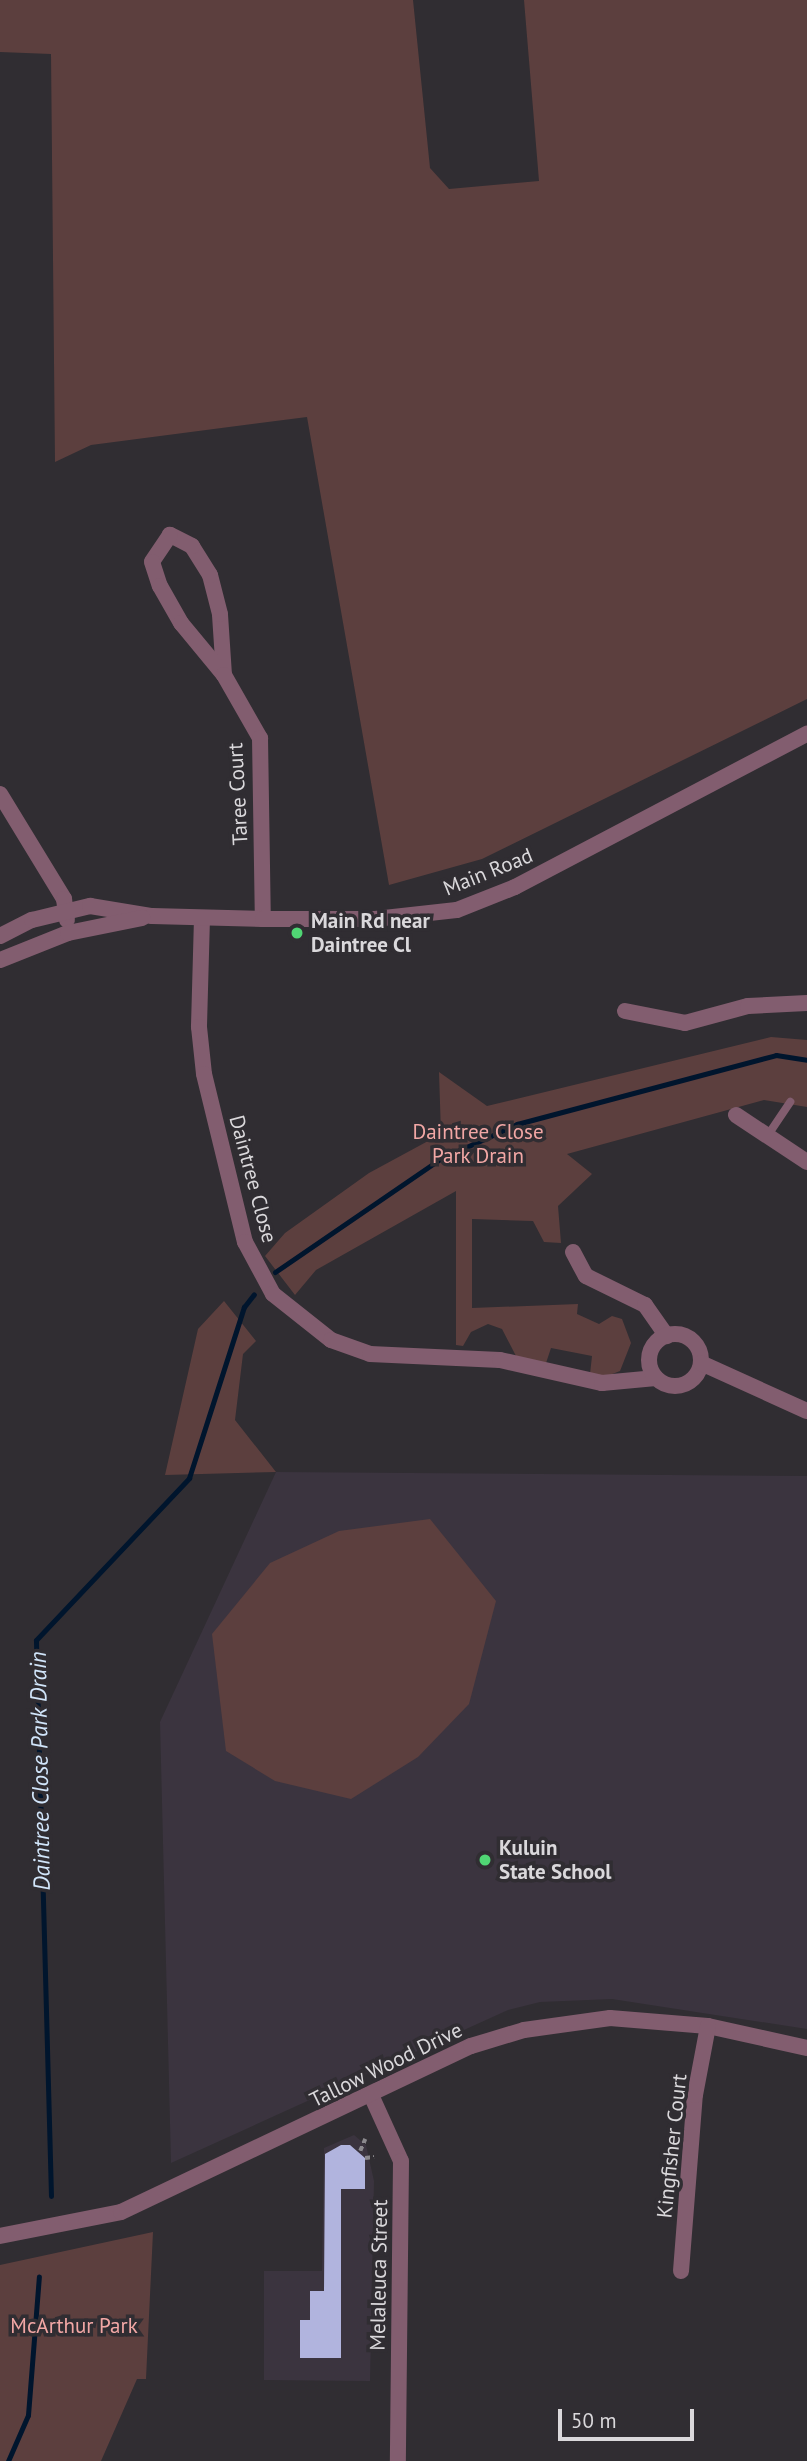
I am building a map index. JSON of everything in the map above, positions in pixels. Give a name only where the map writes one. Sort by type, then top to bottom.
[{"type":"street","name":"Taree Court","points":[[224,675],[220,614],[210,575],[192,546],[170,535],[152,562],[160,586],[181,623],[224,675],[260,738],[263,919]]},
{"type":"street","name":"Main Road","points":[[0,936],[66,910],[90,906],[152,916],[263,919],[375,919],[457,910],[515,887],[807,734]]},
{"type":"street","points":[[0,794],[66,910],[68,933]]},
{"type":"street","name":"Main Road","points":[[0,960],[68,933],[152,916]]},
{"type":"street","name":"Daintree Close","points":[[202,918],[199,1027],[204,1074],[245,1242],[273,1294],[311,1327],[370,1354],[500,1360],[602,1383],[656,1378]]},
{"type":"street","points":[[625,1012],[685,1023],[748,1006],[807,1003]]},
{"type":"street","points":[[736,1115],[807,1162]]},
{"type":"street","points":[[573,1252],[586,1276],[645,1305],[667,1336],[692,1341],[701,1363],[807,1411]]},
{"type":"street","points":[[667,1336],[650,1354],[656,1378],[679,1386],[694,1378],[701,1363]]},
{"type":"street","name":"Tallow Wood Drive","points":[[0,2236],[121,2212],[471,2046],[575,2019],[708,2026],[807,2048]]},
{"type":"street","name":"Kingfisher Court","points":[[681,2271],[695,2095],[708,2026]]},
{"type":"street","name":"Melaleuca Street","points":[[371,2095],[401,2161],[398,2461]]},
{"type":"lane","points":[[768,1135],[790,1102]]},
{"type":"path","points":[[360,2151],[365,2139]]},
{"type":"path","points":[[365,2158],[374,2157]]},
{"type":"shaded area","name":"Kuluin State School","points":[[276,1472],[807,1476],[807,2029],[612,1999],[540,2002],[508,2010],[171,2163],[160,1722]]},
{"type":"shaded area","points":[[354,2135],[366,2145],[374,2181],[370,2381],[264,2380],[264,2271],[322,2271],[324,2148]]},
{"type":"green space","points":[[0,0],[413,0],[430,168],[449,189],[539,181],[524,0],[807,0],[807,699],[482,859],[389,885],[307,417],[91,445],[55,462],[51,54],[0,52]]},
{"type":"green space","name":"Daintree Close Park Drain","points":[[771,1037],[807,1040],[807,1107],[764,1100],[567,1154],[592,1174],[558,1206],[561,1243],[544,1242],[533,1221],[472,1219],[472,1308],[578,1304],[577,1314],[599,1324],[612,1316],[622,1319],[631,1343],[620,1371],[602,1378],[590,1374],[592,1356],[551,1348],[546,1363],[516,1356],[502,1329],[488,1324],[471,1332],[463,1346],[456,1345],[456,1191],[316,1270],[295,1295],[265,1256],[285,1233],[369,1173],[441,1134],[439,1072],[487,1106]]},
{"type":"green space","points":[[224,1301],[256,1341],[243,1354],[235,1420],[276,1472],[165,1475],[198,1329]]},
{"type":"green space","points":[[430,1519],[496,1601],[469,1704],[418,1757],[351,1799],[275,1781],[226,1751],[212,1634],[270,1563],[339,1531]]},
{"type":"green space","name":"McArthur Park","points":[[153,2232],[146,2379],[137,2379],[101,2461],[0,2461],[0,2265]]},
{"type":"building","points":[[341,2145],[350,2145],[365,2158],[365,2189],[341,2189],[341,2358],[300,2358],[300,2320],[310,2320],[310,2291],[324,2291],[325,2154]]},
{"type":"waterway","name":"Daintree Close Park Drain","points":[[275,1272],[440,1159],[517,1124],[776,1055],[807,1060]]},
{"type":"waterway","name":"Daintree Close Park Drain","points":[[51,2196],[36,1640],[189,1478],[244,1307],[254,1294]]},
{"type":"waterway","points":[[8,2461],[28,2415],[39,2276]]},
{"type":"place","name":"Main Rd near Daintree Cl","points":[[297,933]]},
{"type":"place","name":"Kuluin State School","points":[[485,1860]]}]
